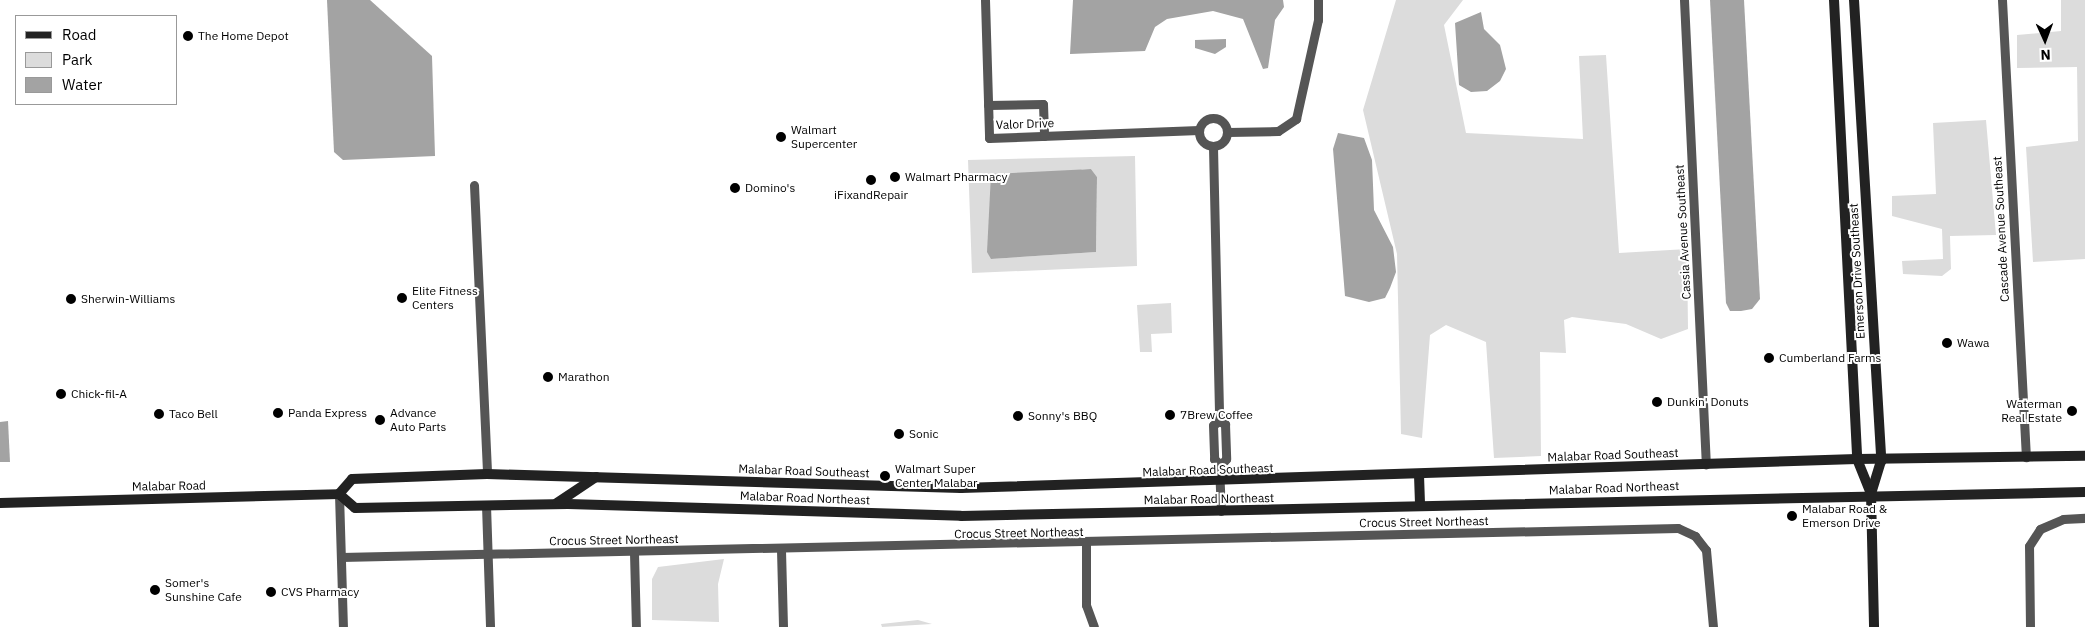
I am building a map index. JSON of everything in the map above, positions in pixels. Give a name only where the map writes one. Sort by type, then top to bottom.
[{"type":"main road","name":"Emerson Drive Southeast","points":[[1834,0],[1856,459],[1871,493]]},
{"type":"main road","name":"Emerson Drive Southeast","points":[[1854,0],[1881,461],[1871,493]]},
{"type":"main road","name":"Malabar Road Southeast","points":[[339,494],[352,479],[487,474],[961,488],[1220,482],[1856,459],[1881,461],[2085,456]]},
{"type":"main road","points":[[1419,474],[1420,506]]},
{"type":"main road","points":[[554,504],[596,477]]},
{"type":"main road","name":"Malabar Road Northeast","points":[[339,494],[355,508],[554,504],[961,516],[1221,512],[1871,493],[2085,492]]},
{"type":"main road","points":[[1871,493],[1874,627]]},
{"type":"main road","name":"Malabar Road","points":[[0,503],[339,494]]},
{"type":"street","name":"Valor Drive","points":[[985,0],[990,138],[1199,130],[1207,120],[1216,118],[1228,132]]},
{"type":"street","points":[[1199,130],[1204,143],[1213,147],[1222,144],[1228,132],[1278,131],[1296,119],[1318,20],[1318,0]]},
{"type":"street","name":"Cassia Avenue Southeast","points":[[1684,0],[1706,464]]},
{"type":"street","name":"Cascade Avenue Southeast","points":[[2002,0],[2026,457]]},
{"type":"street","points":[[988,105],[1042,104],[1044,136]]},
{"type":"street","points":[[1213,147],[1219,421],[1213,425],[1214,459],[1220,464],[1221,512]]},
{"type":"street","points":[[474,185],[487,474]]},
{"type":"street","points":[[339,494],[344,627]]},
{"type":"street","points":[[486,505],[490,627]]},
{"type":"street","points":[[2030,627],[2029,546],[2040,529],[2063,519],[2085,518]]},
{"type":"street","name":"Crocus Street Northeast","points":[[341,557],[1086,544],[1678,528],[1695,536],[1711,564],[1712,627]]},
{"type":"street","points":[[1086,544],[1086,605],[1094,627]]},
{"type":"street","points":[[781,550],[783,627]]},
{"type":"street","points":[[634,553],[636,627]]},
{"type":"green space","points":[[1396,0],[1463,0],[1444,25],[1466,133],[1583,139],[1579,56],[1606,55],[1619,253],[1687,249],[1688,329],[1661,339],[1626,324],[1572,317],[1564,320],[1566,353],[1540,352],[1541,456],[1494,458],[1486,342],[1446,325],[1430,335],[1422,438],[1401,434],[1397,254],[1363,110]]},
{"type":"green space","points":[[2061,0],[2085,0],[2085,259],[2033,262],[2026,147],[2078,141],[2077,67],[2017,68],[2017,35],[2061,31]]},
{"type":"green space","points":[[1986,120],[1996,235],[1950,236],[1951,269],[1942,276],[1903,274],[1902,261],[1943,259],[1942,229],[1892,216],[1892,196],[1936,194],[1933,123]]},
{"type":"green space","points":[[1135,156],[1137,266],[972,273],[968,160]],"holes":[[[1082,169],[1091,169],[1097,177],[1096,252],[991,259]]]},
{"type":"green space","points":[[1171,303],[1172,333],[1151,334],[1152,352],[1140,352],[1137,305]]},
{"type":"green space","points":[[724,559],[718,584],[719,622],[652,620],[652,579],[658,567]]},
{"type":"green space","points":[[918,620],[932,624],[882,627],[881,624]]},
{"type":"water","points":[[327,0],[370,0],[432,56],[435,156],[343,160],[334,152]]},
{"type":"water","points":[[1073,0],[1283,0],[1284,7],[1275,20],[1268,68],[1263,69],[1243,19],[1213,11],[1167,19],[1155,27],[1145,51],[1070,54]]},
{"type":"water","points":[[1710,0],[1744,0],[1760,299],[1752,309],[1741,311],[1730,311],[1726,303]]},
{"type":"water","points":[[1481,12],[1484,29],[1500,45],[1506,69],[1500,81],[1487,91],[1471,92],[1459,85],[1455,23]]},
{"type":"water","points":[[1226,39],[1226,47],[1215,54],[1195,48],[1195,40]]},
{"type":"water","points":[[1338,133],[1364,138],[1372,160],[1374,210],[1393,247],[1396,272],[1390,288],[1385,298],[1369,302],[1345,296],[1333,149]]},
{"type":"water","points":[[1091,169],[1097,177],[1096,252],[991,259],[987,252],[991,174]]},
{"type":"water","points":[[8,421],[10,462],[0,462],[0,422]]},
{"type":"place","name":"The Home Depot","points":[[188,36]]},
{"type":"place","name":"Walmart Supercenter","points":[[781,137]]},
{"type":"place","name":"Walmart Pharmacy","points":[[895,177]]},
{"type":"place","name":"iFixandRepair","points":[[871,180]]},
{"type":"place","name":"Domino's","points":[[735,188]]},
{"type":"place","name":"Elite Fitness Centers","points":[[402,298]]},
{"type":"place","name":"Sherwin-Williams","points":[[71,299]]},
{"type":"place","name":"Wawa","points":[[1947,343]]},
{"type":"place","name":"Cumberland Farms","points":[[1769,358]]},
{"type":"place","name":"Marathon","points":[[548,377]]},
{"type":"place","name":"Chick-fil-A","points":[[61,394]]},
{"type":"place","name":"Dunkin' Donuts","points":[[1657,402]]},
{"type":"place","name":"Waterman Real Estate","points":[[2072,411]]},
{"type":"place","name":"Panda Express","points":[[278,413]]},
{"type":"place","name":"Taco Bell","points":[[159,414]]},
{"type":"place","name":"7Brew Coffee","points":[[1170,415]]},
{"type":"place","name":"Sonny's BBQ","points":[[1018,416]]},
{"type":"place","name":"Advance Auto Parts","points":[[380,420]]},
{"type":"place","name":"Sonic","points":[[899,434]]},
{"type":"place","name":"Walmart Super Center Malabar","points":[[885,476]]},
{"type":"place","name":"Malabar Road & Emerson Drive","points":[[1792,516]]},
{"type":"place","name":"Somer's Sunshine Cafe","points":[[155,590]]},
{"type":"place","name":"CVS Pharmacy","points":[[271,592]]}]
